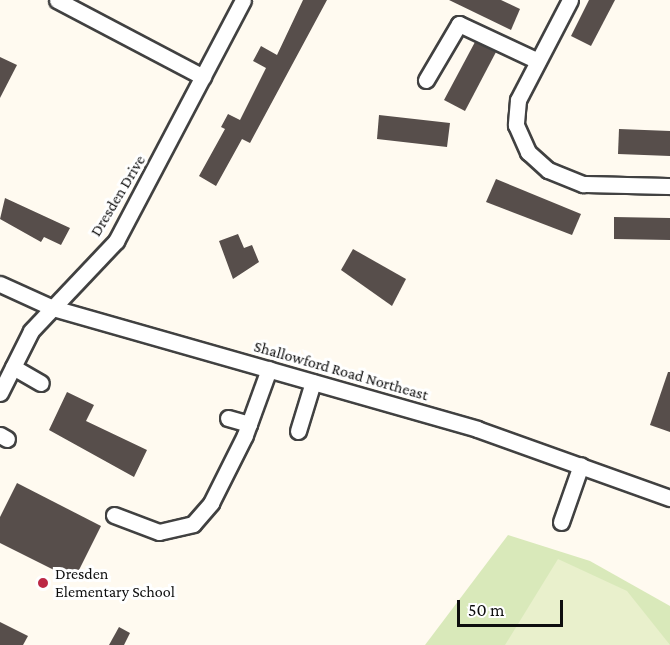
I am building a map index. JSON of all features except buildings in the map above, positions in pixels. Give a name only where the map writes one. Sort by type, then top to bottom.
[{"type":"street","points":[[57,0],[203,78]]},
{"type":"street","name":"Dresden Drive","points":[[0,393],[32,331],[116,241],[243,0]]},
{"type":"street","points":[[570,0],[518,100],[516,125],[528,152],[548,170],[583,184],[670,186]]},
{"type":"street","points":[[426,80],[459,24],[538,61]]},
{"type":"street","name":"Shallowford Road Northeast","points":[[0,284],[53,308],[313,382],[581,465],[670,498]]},
{"type":"street","points":[[13,367],[41,383]]},
{"type":"street","points":[[114,515],[159,532],[193,524],[211,503],[249,424],[269,369]]},
{"type":"street","points":[[298,431],[313,382]]},
{"type":"street","points":[[228,418],[249,424]]},
{"type":"street","points":[[561,522],[581,465]]},
{"type":"green space","points":[[508,535],[590,561],[670,606],[670,645],[425,645]]},
{"type":"green space","points":[[558,559],[627,591],[670,645],[505,645]]},
{"type":"place","name":"Dresden Elementary School","points":[[43,583]]}]
